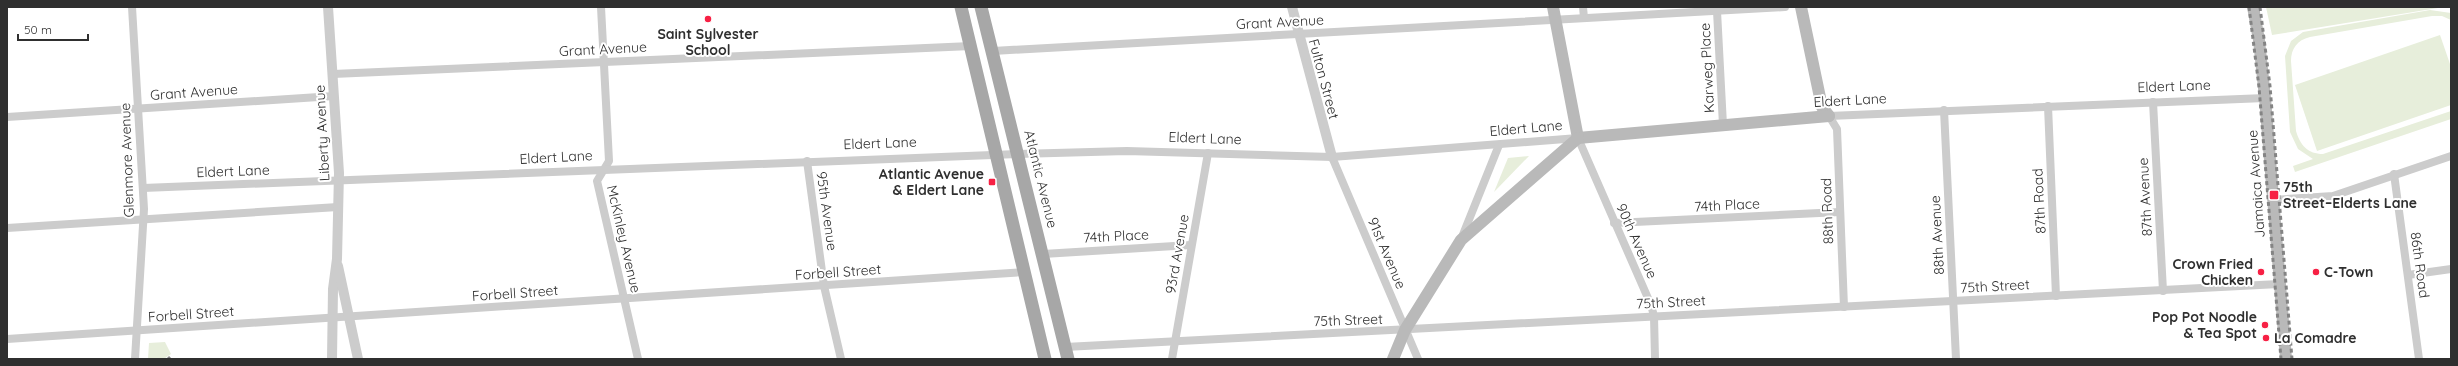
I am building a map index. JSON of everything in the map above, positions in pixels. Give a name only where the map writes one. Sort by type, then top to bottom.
[{"type":"main road","points":[[961,7],[1045,359]]},
{"type":"main road","name":"Atlantic Avenue","points":[[981,7],[1067,353]]},
{"type":"main road","points":[[1393,359],[1405,330],[1461,240],[1578,138],[1553,7]]},
{"type":"main road","points":[[1802,7],[1822,107],[1829,116]]},
{"type":"main road","name":"Jamaica Avenue","points":[[2253,7],[2259,40],[2265,98],[2286,359]]},
{"type":"main road","name":"Eldert Lane","points":[[1578,138],[1829,116]]},
{"type":"street","name":"Glenmore Avenue","points":[[132,7],[143,188],[135,359]]},
{"type":"street","name":"Liberty Avenue","points":[[328,7],[339,182],[337,259],[333,289],[334,318],[332,359]]},
{"type":"street","name":"McKinley Avenue","points":[[601,7],[609,161],[597,181],[638,359]]},
{"type":"street","name":"Fulton Street","points":[[1292,7],[1332,157]]},
{"type":"street","points":[[1583,7],[1584,18]]},
{"type":"street","name":"Grant Avenue","points":[[993,51],[1785,7]]},
{"type":"street","name":"Karweg Place","points":[[1717,11],[1723,125]]},
{"type":"street","name":"Grant Avenue","points":[[333,74],[971,46]]},
{"type":"street","name":"Grant Avenue","points":[[7,117],[334,96]]},
{"type":"street","name":"Eldert Lane","points":[[1829,116],[1944,110],[2265,98]]},
{"type":"street","name":"87th Avenue","points":[[2154,102],[2163,291]]},
{"type":"street","name":"87th Road","points":[[2048,106],[2056,296]]},
{"type":"street","name":"88th Avenue","points":[[1944,110],[1956,359]]},
{"type":"street","name":"88th Road","points":[[1829,116],[1837,129],[1844,307]]},
{"type":"street","name":"Eldert Lane","points":[[143,188],[339,182],[996,154],[1127,151],[1332,157],[1499,146],[1578,138]]},
{"type":"street","name":"90th Avenue","points":[[1578,138],[1654,316],[1655,359]]},
{"type":"street","points":[[1461,240],[1499,146]]},
{"type":"street","name":"93rd Avenue","points":[[1172,359],[1208,153]]},
{"type":"street","points":[[2273,200],[2332,196],[2451,156]]},
{"type":"street","name":"91st Avenue","points":[[1332,157],[1418,359]]},
{"type":"street","name":"95th Avenue","points":[[807,161],[824,286],[841,359]]},
{"type":"street","name":"86th Road","points":[[2394,174],[2419,359]]},
{"type":"street","points":[[7,228],[338,207]]},
{"type":"street","name":"74th Place","points":[[1614,223],[1840,212]]},
{"type":"street","name":"74th Place","points":[[1043,254],[1191,246]]},
{"type":"street","name":"Liberty Avenue","points":[[337,259],[358,359]]},
{"type":"street","points":[[2408,275],[2451,269]]},
{"type":"street","name":"Forbell Street","points":[[7,340],[1024,272]]},
{"type":"street","name":"75th Street","points":[[1067,353],[1175,340],[1405,330],[2279,284]]},
{"type":"green space","points":[[2266,7],[2444,7],[2272,35]]},
{"type":"green space","points":[[2430,10],[2451,13],[2451,20],[2442,16],[2432,16],[2305,38],[2298,43],[2291,57],[2296,131],[2305,148],[2318,154],[2323,154],[2451,111],[2451,119],[2295,172],[2293,166],[2313,159],[2298,149],[2290,132],[2285,56],[2291,41],[2303,32]]},
{"type":"green space","points":[[2440,35],[2451,67],[2451,105],[2317,151],[2295,85]]},
{"type":"green space","points":[[1529,156],[1494,192],[1508,158]]},
{"type":"green space","points":[[165,342],[171,354],[164,359],[148,359],[149,343]]},
{"type":"railway","points":[[2249,7],[2259,87],[2281,359]]},
{"type":"railway","points":[[2260,7],[2270,86],[2292,359]]},
{"type":"place","name":"Saint Sylvester School","points":[[708,19]]},
{"type":"place","name":"Atlantic Avenue & Eldert Lane","points":[[992,182]]},
{"type":"place","name":"75th Street–Elderts Lane","points":[[2274,195]]},
{"type":"place","name":"Crown Fried Chicken","points":[[2261,272]]},
{"type":"place","name":"C-Town","points":[[2316,272]]},
{"type":"place","name":"Pop Pot Noodle & Tea Spot","points":[[2265,325]]},
{"type":"place","name":"La Comadre","points":[[2266,338]]}]
